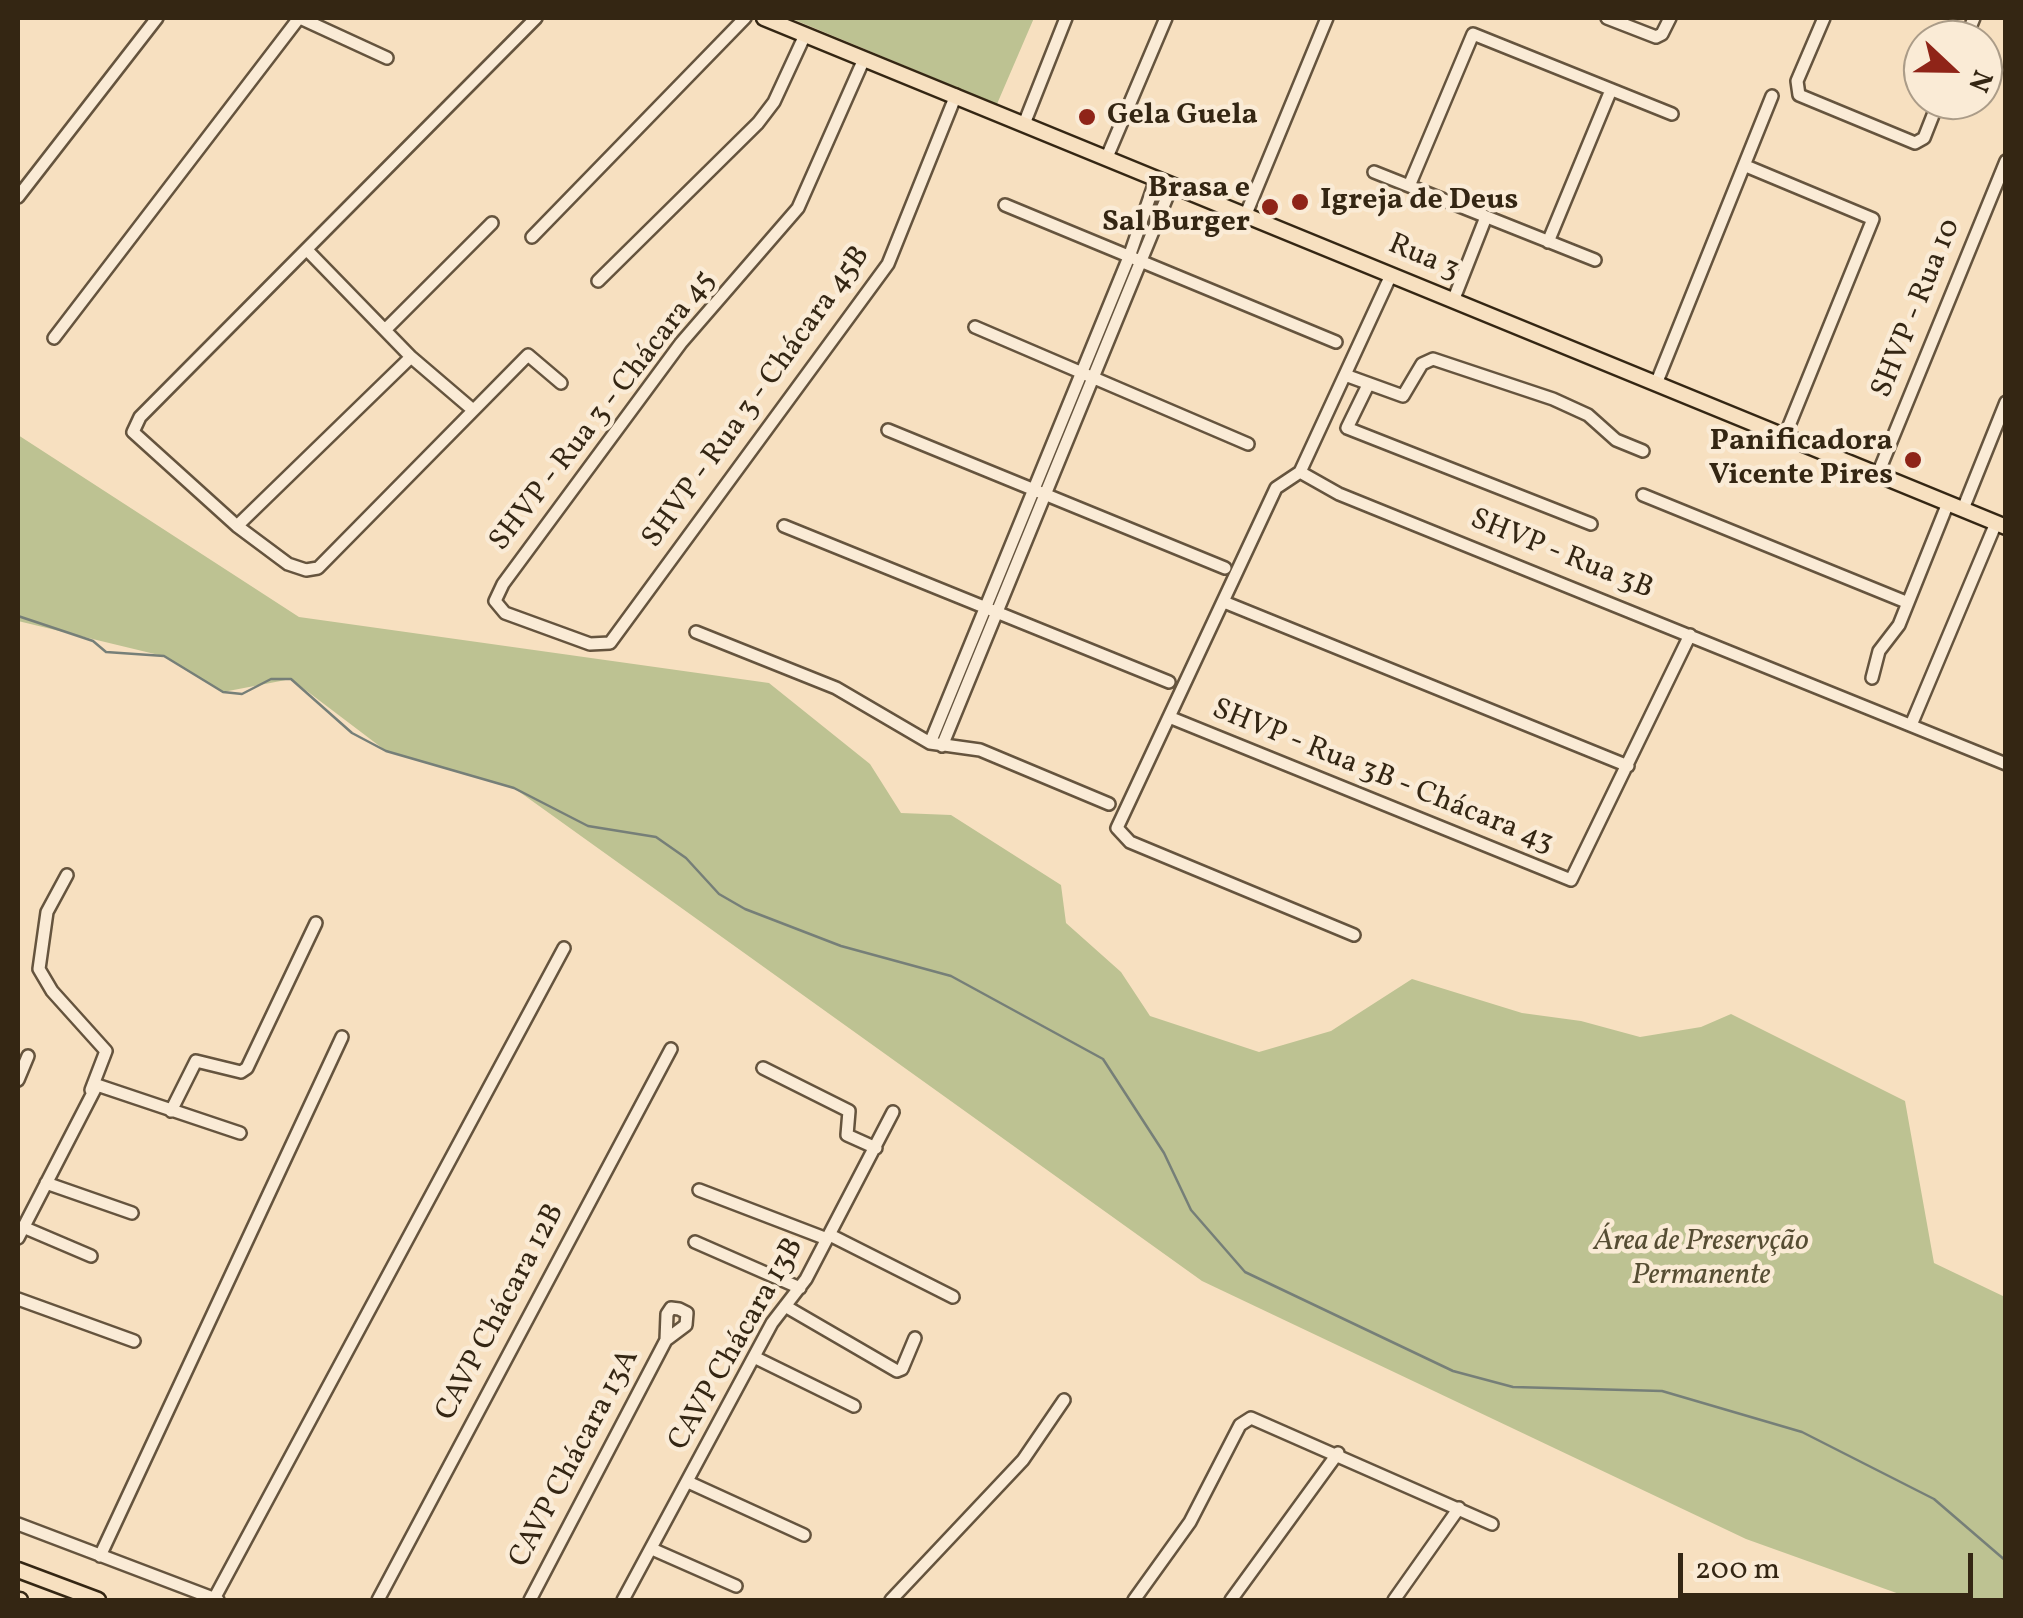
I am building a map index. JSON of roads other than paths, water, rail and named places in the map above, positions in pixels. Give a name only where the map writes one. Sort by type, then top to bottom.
[{"type":"main road","name":"Rua 3","points":[[764,18],[2001,524]]},
{"type":"main road","points":[[18,1570],[98,1600]]},
{"type":"street","points":[[18,196],[157,18]]},
{"type":"street","points":[[54,338],[299,18],[387,58]]},
{"type":"street","points":[[536,18],[134,425],[139,441],[238,526],[298,570],[318,568],[528,355],[560,383]]},
{"type":"street","points":[[532,237],[744,18]]},
{"type":"street","points":[[1024,124],[1066,18]]},
{"type":"street","points":[[1107,158],[1166,18]]},
{"type":"street","points":[[1246,214],[1327,18]]},
{"type":"street","points":[[1607,18],[1656,37],[1662,34],[1670,18]]},
{"type":"street","points":[[1824,18],[1797,81],[1800,94],[1916,143],[1924,138],[1932,120]]},
{"type":"street","points":[[598,281],[758,124],[774,102],[805,34]]},
{"type":"street","points":[[1408,186],[1473,34],[1672,114]]},
{"type":"street","name":"SHVP - Rua 3 - Chácara 45","points":[[590,644],[505,613],[497,606],[496,594],[681,343],[798,208],[864,58]]},
{"type":"street","points":[[1548,242],[1611,90]]},
{"type":"street","name":"SHVP - Rua 3 - Chácara 45B","points":[[590,644],[610,643],[880,277],[893,256],[956,95]]},
{"type":"street","points":[[1656,384],[1772,96]]},
{"type":"street","name":"SHVP - Rua 10","points":[[1878,476],[2006,161]]},
{"type":"street","points":[[1746,166],[1873,218],[1784,438]]},
{"type":"street","points":[[1374,172],[1595,260]]},
{"type":"street","points":[[1134,260],[1140,224],[1156,178]]},
{"type":"street","points":[[936,745],[1134,260],[1153,230],[1172,184]]},
{"type":"street","points":[[1005,205],[1336,342]]},
{"type":"street","points":[[1452,301],[1486,216]]},
{"type":"street","points":[[385,330],[492,223]]},
{"type":"street","points":[[1140,224],[1153,230]]},
{"type":"street","points":[[308,251],[411,356],[473,410]]},
{"type":"street","points":[[1300,472],[1391,275]]},
{"type":"street","points":[[975,327],[1248,444]]},
{"type":"street","points":[[238,526],[411,356]]},
{"type":"street","points":[[1345,375],[1406,395],[1422,364],[1433,360],[1552,399],[1588,415],[1616,440],[1643,450]]},
{"type":"street","points":[[1347,428],[1368,385]]},
{"type":"street","points":[[1872,678],[1879,652],[1894,636],[1906,602],[2006,402]]},
{"type":"street","points":[[1323,418],[1591,524]]},
{"type":"street","points":[[888,430],[1225,568]]},
{"type":"street","name":"SHVP - Rua 3B - Chácara 43","points":[[1300,472],[1276,488],[1118,822],[1119,835],[1354,934]]},
{"type":"street","name":"SHVP - Rua 3B","points":[[1300,472],[1339,494],[2006,764]]},
{"type":"street","points":[[1643,495],[1906,602]]},
{"type":"street","points":[[1911,725],[2001,524]]},
{"type":"street","points":[[784,526],[1169,682]]},
{"type":"street","points":[[1224,602],[1628,766]]},
{"type":"street","points":[[696,632],[836,688],[936,745],[980,750],[1108,804]]},
{"type":"street","name":"SHVP - Rua 3B - Chácara 43","points":[[1168,717],[1564,880],[1574,877],[1690,635]]},
{"type":"street","points":[[68,874],[47,912],[39,970],[106,1051],[94,1088],[20,1233],[91,1256]]},
{"type":"street","points":[[171,1110],[196,1061],[240,1072],[247,1068],[316,923]]},
{"type":"street","points":[[18,1524],[216,1600],[564,948]]},
{"type":"street","points":[[100,1556],[342,1037]]},
{"type":"street","name":"CAVP Chácara 12B","points":[[378,1600],[670,1050]]},
{"type":"street","points":[[18,1080],[28,1056]]},
{"type":"street","points":[[763,1068],[849,1111],[847,1135],[876,1148]]},
{"type":"street","points":[[94,1088],[240,1132]]},
{"type":"street","name":"CAVP Chácara 13B","points":[[624,1600],[754,1358],[800,1288],[893,1112]]},
{"type":"street","points":[[46,1183],[132,1213]]},
{"type":"street","points":[[699,1190],[828,1237],[953,1297]]},
{"type":"street","points":[[695,1242],[800,1288]]},
{"type":"street","points":[[18,1299],[134,1341]]},
{"type":"street","points":[[785,1306],[894,1370],[902,1369],[915,1338]]},
{"type":"street","name":"CAVP Chácara 13A","points":[[530,1600],[666,1340]]},
{"type":"street","points":[[754,1358],[854,1406]]},
{"type":"street","points":[[891,1600],[1023,1460],[1064,1400]]},
{"type":"street","points":[[1134,1600],[1190,1522],[1240,1425],[1251,1418],[1262,1419],[1492,1524]]},
{"type":"street","points":[[1231,1600],[1338,1453]]},
{"type":"street","points":[[688,1482],[804,1535]]},
{"type":"street","points":[[1394,1600],[1459,1508]]},
{"type":"street","points":[[652,1549],[736,1586]]},
{"type":"waterway","points":[[18,616],[93,641],[106,652],[164,656],[223,692],[242,694],[271,679],[291,679],[352,733],[386,751],[514,788],[588,826],[656,837],[686,858],[719,894],[745,909],[841,946],[951,976],[1103,1059],[1164,1153],[1191,1210],[1245,1272],[1453,1371],[1513,1387],[1662,1391],[1802,1432],[1934,1499],[2006,1561]]},
{"type":"place","name":"Gela Guela","points":[[1087,117]]},
{"type":"place","name":"Igreja de Deus","points":[[1300,202]]},
{"type":"place","name":"Brasa e Sal Burger","points":[[1270,207]]},
{"type":"place","name":"Panificadora Vicente Pires","points":[[1913,460]]},
{"type":"park label","name":"Área de Preservção Permanente","points":[[1701,1260]]}]
